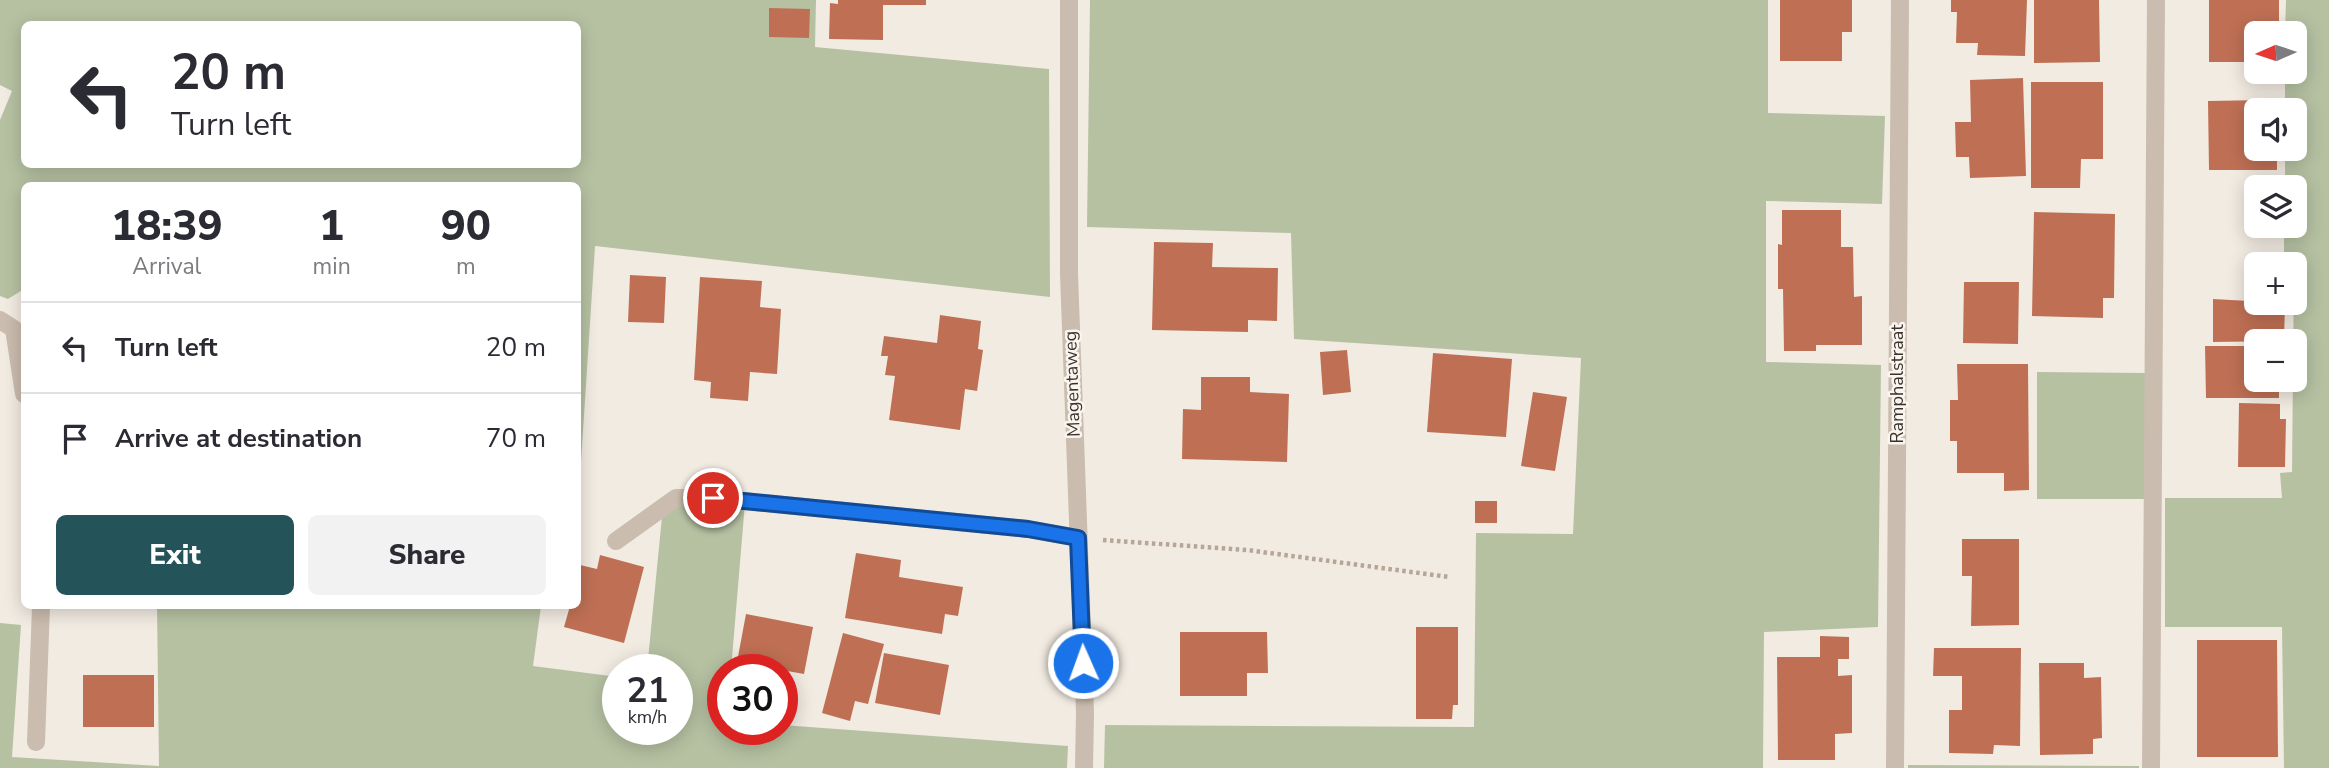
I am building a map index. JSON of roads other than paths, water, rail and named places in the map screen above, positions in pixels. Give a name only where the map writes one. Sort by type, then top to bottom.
[{"type":"street","name":"Magentaweg","points":[[1069,0],[1069,274],[1085,713],[1084,768]]},
{"type":"street","name":"Ramphalstraat","points":[[1895,768],[1900,0]]},
{"type":"street","points":[[2151,768],[2156,0]]},
{"type":"street","points":[[0,320],[14,329],[21,374]]},
{"type":"street","points":[[616,541],[676,498],[713,498],[1028,529],[1078,538]]},
{"type":"street","points":[[36,742],[41,609]]}]
